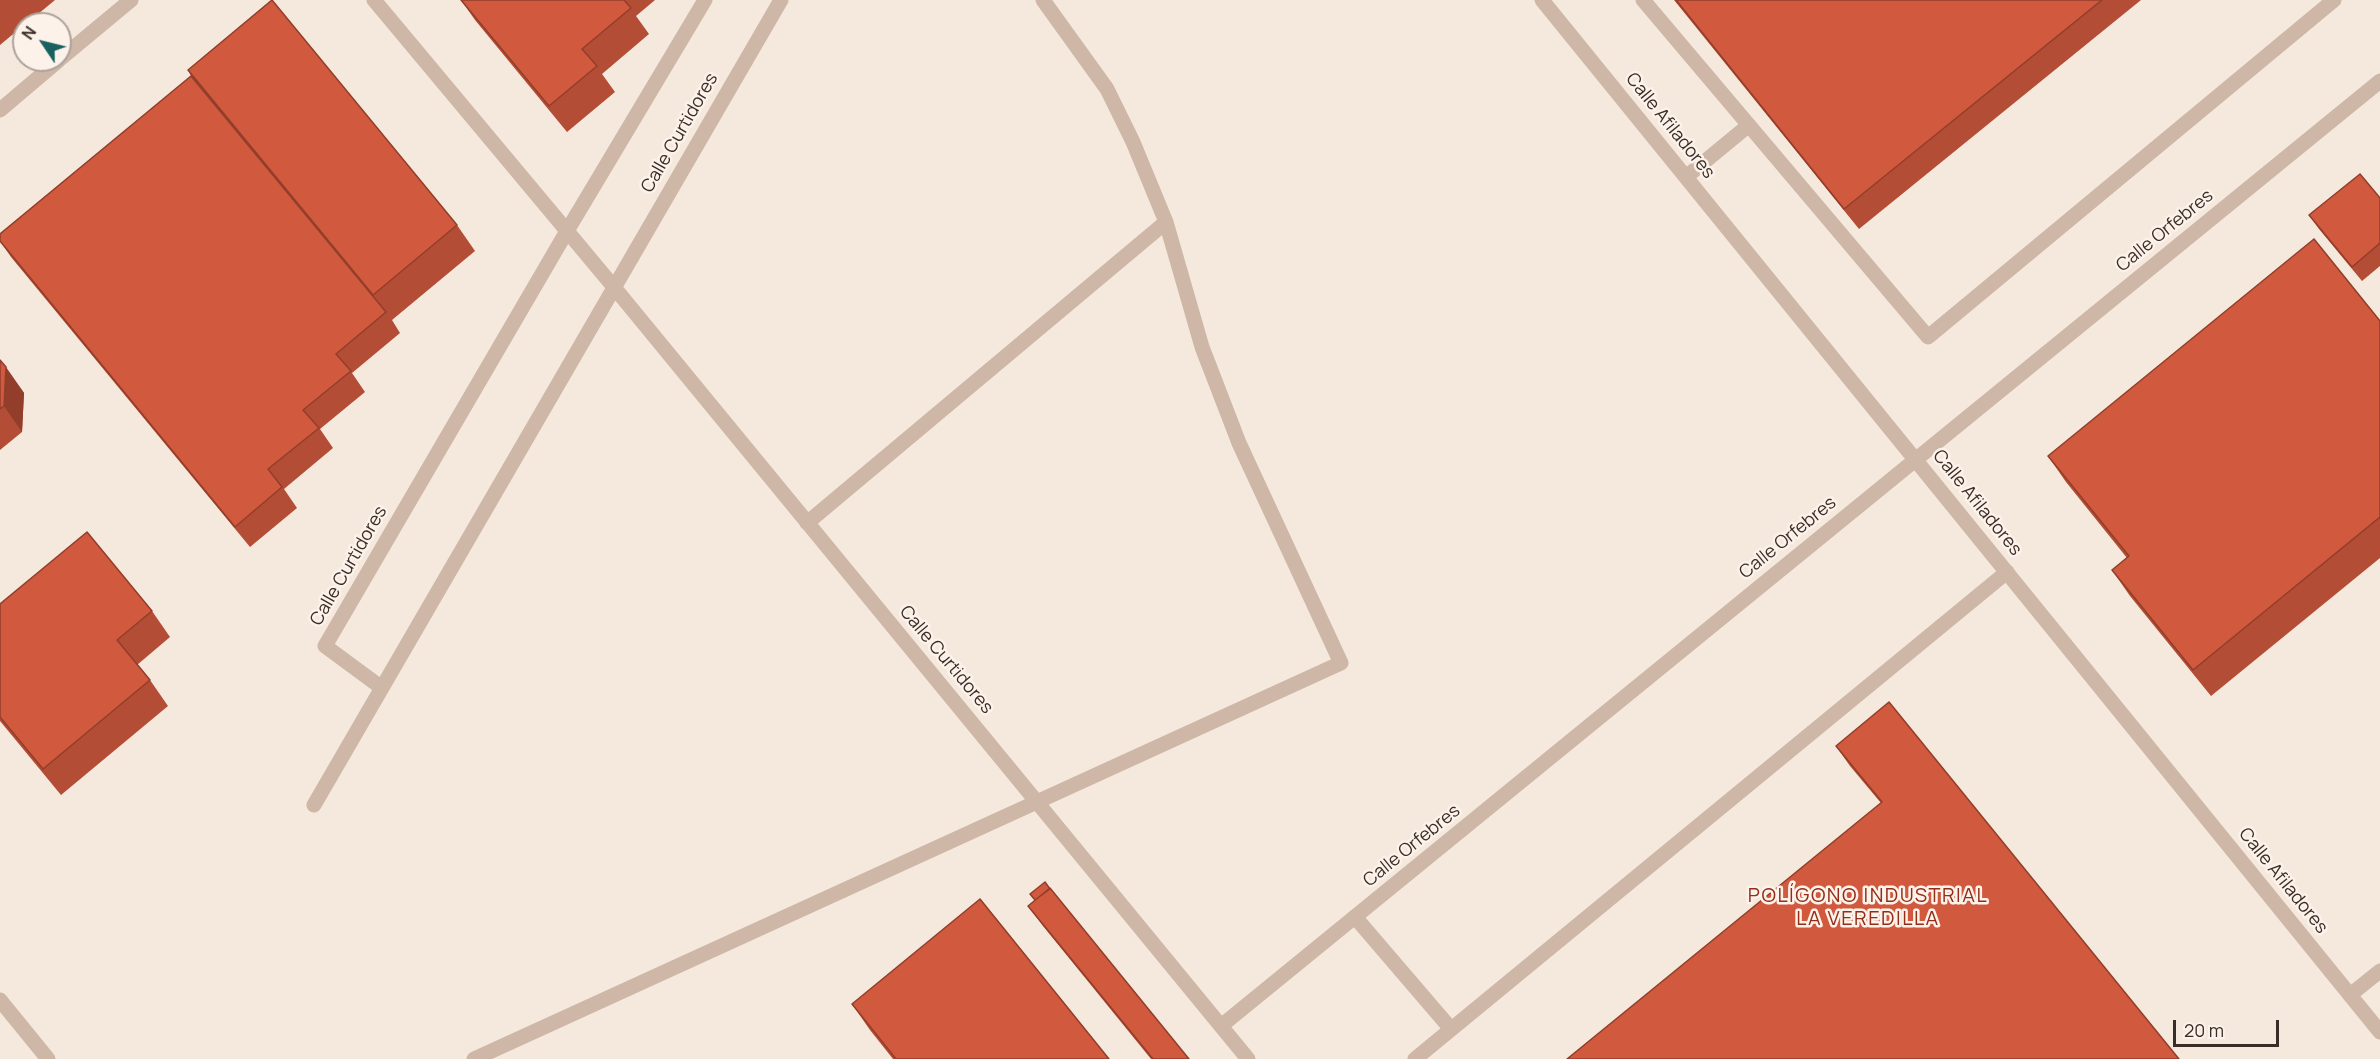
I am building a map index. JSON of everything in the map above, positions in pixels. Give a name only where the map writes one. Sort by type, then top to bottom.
[{"type":"street","points":[[72,50],[131,0]]},
{"type":"street","name":"Calle Curtidores","points":[[374,0],[613,286],[1248,1059]]},
{"type":"street","name":"Calle Curtidores","points":[[705,0],[567,231],[325,646],[382,688],[613,286],[781,0]]},
{"type":"street","points":[[474,1059],[1341,663],[1239,443],[1202,346],[1166,222],[1107,89],[1043,0]]},
{"type":"street","name":"Calle Afiladores","points":[[1542,0],[2380,1032]]},
{"type":"street","points":[[1643,0],[1928,337],[2334,0]]},
{"type":"street","points":[[0,110],[46,72]]},
{"type":"street","name":"Calle Orfebres","points":[[1221,1026],[2380,81]]},
{"type":"street","points":[[1686,177],[1749,125]]},
{"type":"street","points":[[807,523],[1166,222]]},
{"type":"street","points":[[1415,1059],[2007,572]]},
{"type":"street","points":[[314,805],[382,688]]},
{"type":"street","points":[[1355,917],[1451,1029]]},
{"type":"street","points":[[2350,995],[2380,971]]},
{"type":"street","points":[[0,1000],[48,1059]]},
{"type":"building","points":[[272,0],[457,225],[373,295],[188,70]]},
{"type":"building","points":[[461,0],[624,0],[631,8],[582,49],[597,66],[549,106]]},
{"type":"building","points":[[1676,0],[2102,0],[1844,209]]},
{"type":"building","points":[[191,76],[386,312],[336,354],[351,371],[303,410],[319,428],[268,469],[282,487],[235,527],[0,241],[0,234]]},
{"type":"building","points":[[2360,174],[2380,198],[2380,243],[2352,267],[2309,215]]},
{"type":"building","points":[[2314,239],[2380,321],[2380,517],[2193,670],[2112,570],[2129,556],[2048,456]]},
{"type":"building","points":[[0,360],[6,367],[4,406],[0,409]]},
{"type":"building","points":[[87,532],[152,611],[117,640],[150,680],[43,769],[0,717],[0,604]]},
{"type":"building","points":[[1889,702],[2179,1059],[1567,1059],[1882,802],[1836,746]]},
{"type":"building","points":[[1045,882],[1050,889],[1035,900],[1030,894]]},
{"type":"building","points":[[1050,888],[1189,1059],[1153,1059],[1028,906]]},
{"type":"building","points":[[980,899],[1109,1059],[896,1059],[852,1004]]},
{"type":"district","name":"POLÍGONO INDUSTRIAL LA VEREDILLA","points":[[1868,908]]}]
